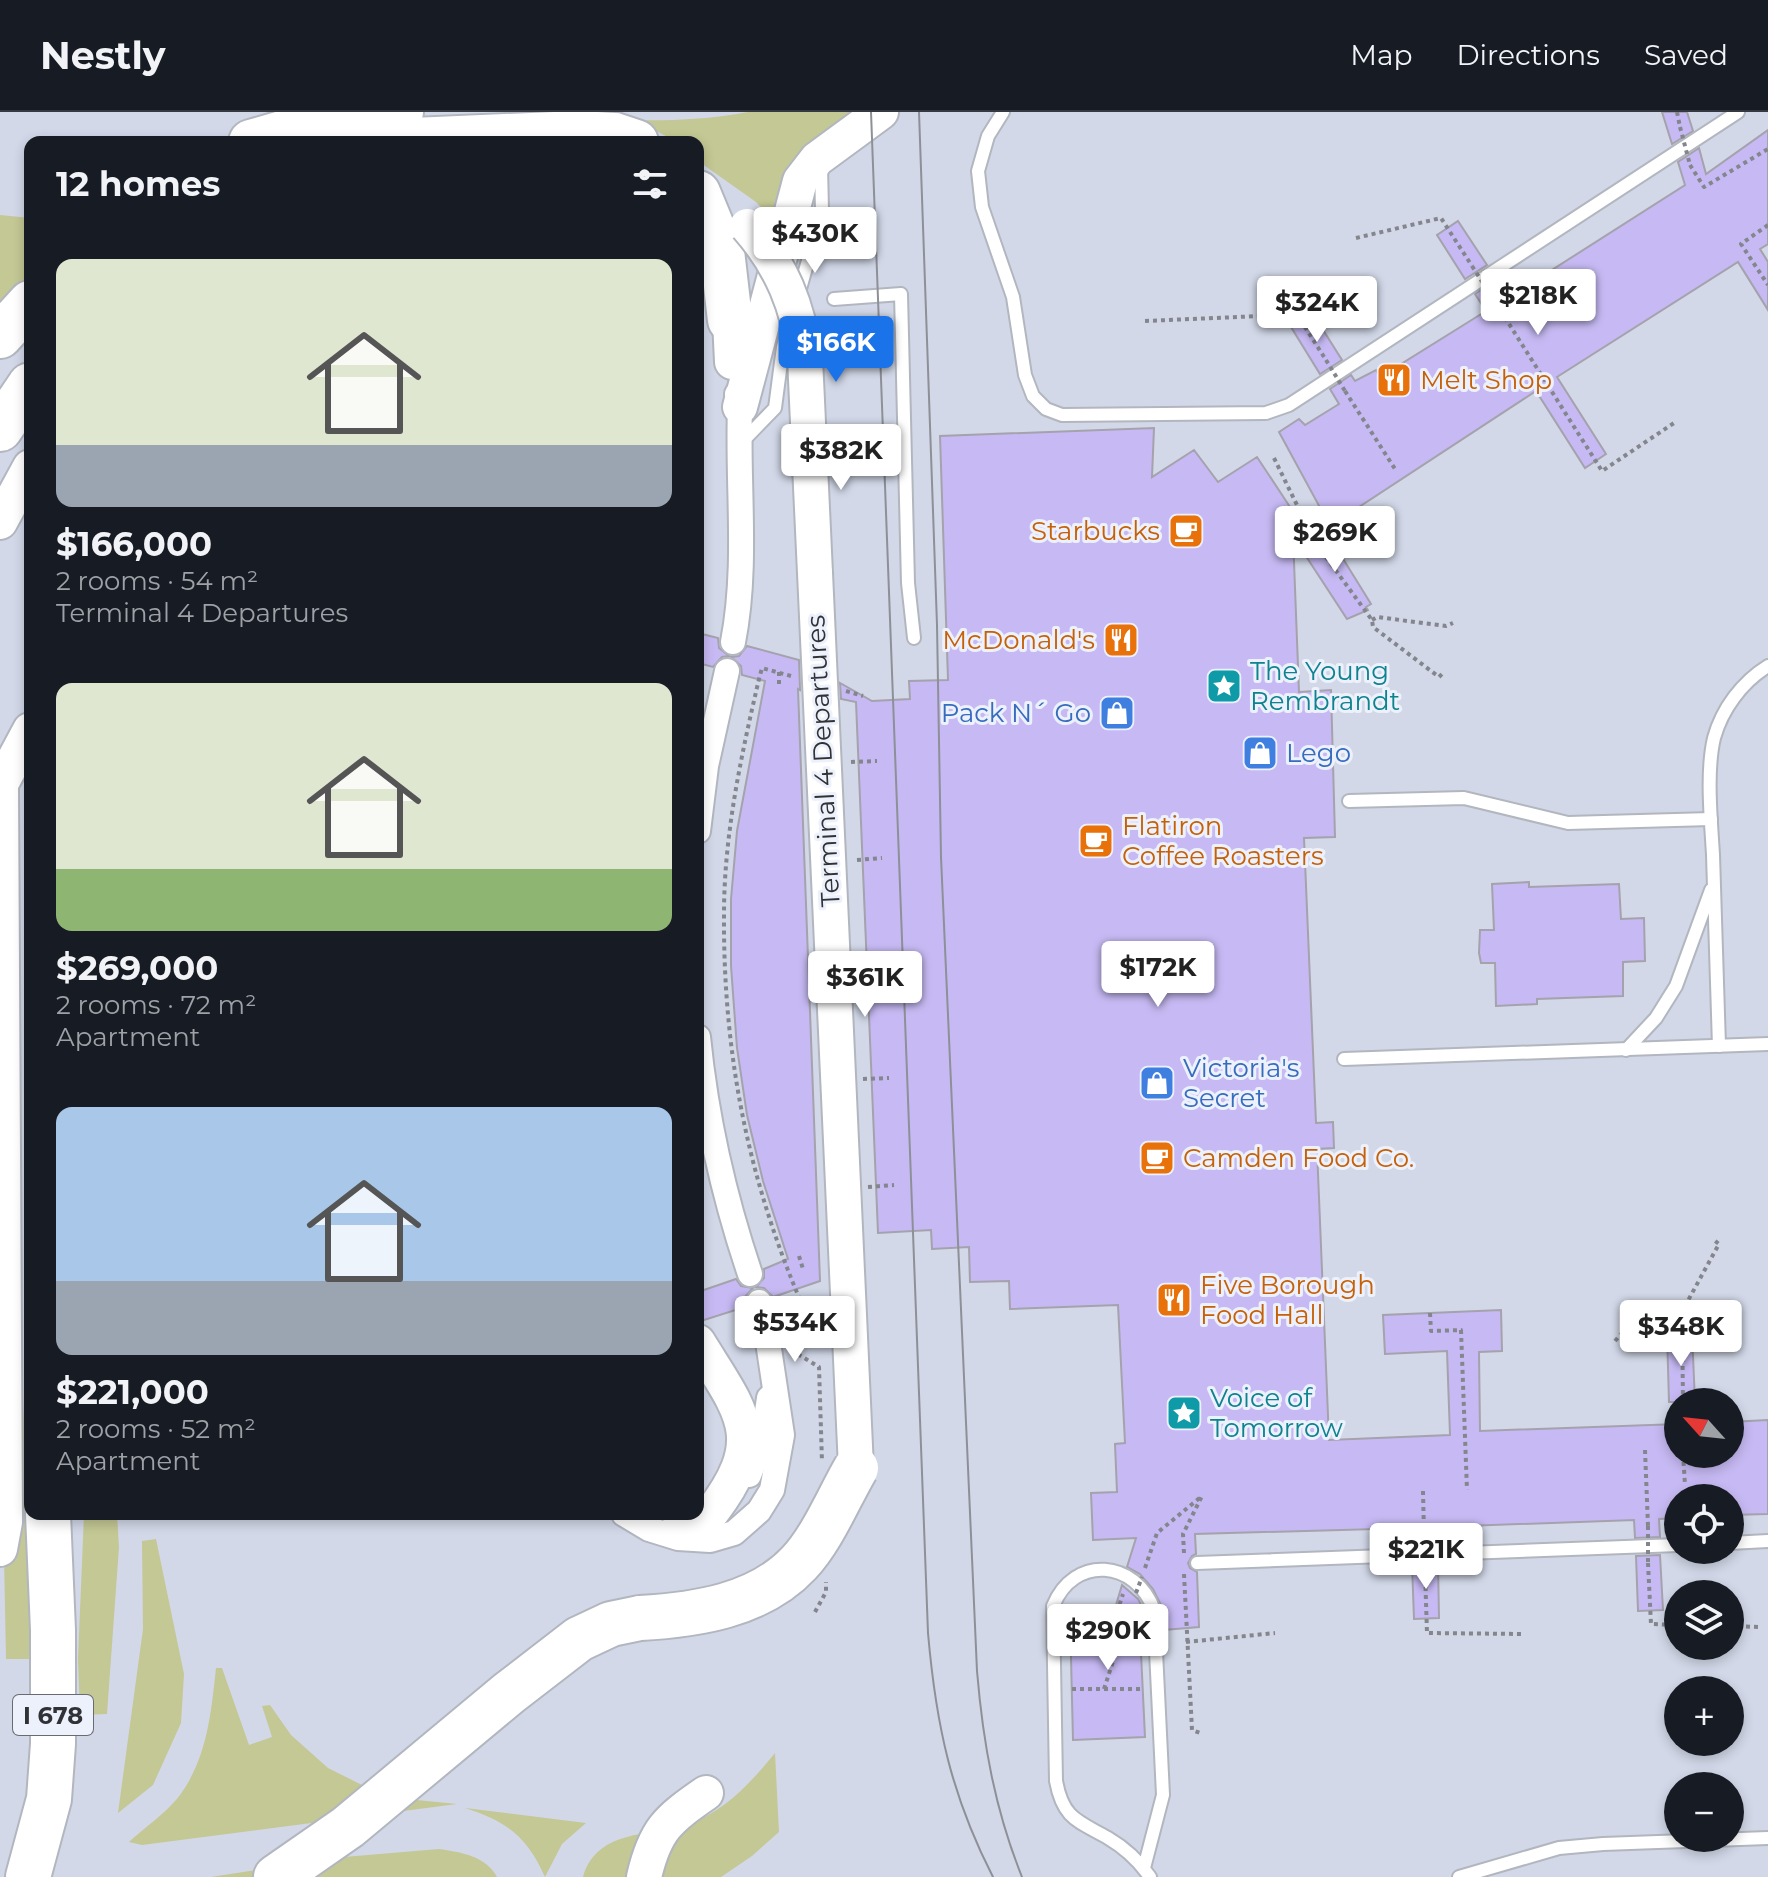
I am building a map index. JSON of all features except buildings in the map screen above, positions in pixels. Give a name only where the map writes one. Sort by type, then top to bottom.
[{"type":"highway","points":[[269,136],[334,119],[401,112]]},
{"type":"highway","points":[[507,136],[578,133],[618,136]]},
{"type":"highway","points":[[704,206],[722,251],[731,341]]},
{"type":"highway","points":[[0,336],[24,310]]},
{"type":"highway","points":[[0,429],[24,394]]},
{"type":"highway","points":[[276,1877],[348,1827],[579,1639],[611,1624],[721,1606],[748,1598],[774,1584],[799,1563],[856,1468]]},
{"type":"highway","name":"I 678","points":[[28,1877],[49,1799],[53,1744],[53,1630],[48,1520]]},
{"type":"highway","points":[[45,1877],[49,1799]]},
{"type":"street","points":[[740,407],[797,189],[805,172],[820,156],[881,112]]},
{"type":"street","name":"Terminal 4 Departures","points":[[704,195],[735,214],[770,255],[790,290],[804,345],[856,1468]]},
{"type":"street","points":[[731,341],[740,407],[741,569],[733,642]]},
{"type":"street","points":[[0,522],[24,478]]},
{"type":"street","points":[[704,782],[727,671]]},
{"type":"street","points":[[1,784],[24,741]]},
{"type":"street","points":[[0,760],[5,1522],[0,1549]]},
{"type":"street","points":[[704,1091],[721,1173],[750,1274]]},
{"type":"street","points":[[634,1520],[649,1529],[678,1538],[710,1540],[734,1533],[759,1511],[772,1490],[782,1435],[759,1302]]},
{"type":"street","points":[[704,1351],[741,1413],[745,1434],[742,1459],[733,1485],[712,1512]]},
{"type":"street","points":[[704,1514],[712,1512],[743,1490],[763,1440],[772,1375]]},
{"type":"street","points":[[644,1877],[662,1826],[706,1793]]},
{"type":"lane","points":[[1003,112],[988,136],[978,171],[982,207],[1013,297],[1025,375],[1033,396],[1046,409],[1062,415],[1266,413],[1289,405],[1738,112]]},
{"type":"lane","points":[[738,446],[775,408],[783,347],[822,211],[820,156]]},
{"type":"lane","points":[[834,299],[901,294],[908,583],[914,638]]},
{"type":"lane","points":[[1719,1046],[1711,762],[1715,736],[1728,706],[1739,691],[1768,666]]},
{"type":"lane","points":[[1349,801],[1464,798],[1568,823],[1711,819]]},
{"type":"lane","points":[[1626,1050],[1656,1018],[1676,986],[1714,884]]},
{"type":"lane","points":[[1344,1059],[1768,1044]]},
{"type":"lane","points":[[1744,1542],[1768,1541]]},
{"type":"lane","points":[[1197,1563],[1664,1546]]},
{"type":"lane","points":[[1089,1571],[1117,1571],[1131,1577],[1145,1591],[1154,1610],[1163,1795],[1147,1873],[1124,1848],[1077,1822],[1061,1803],[1056,1781],[1053,1606],[1057,1595],[1067,1584],[1089,1571]]},
{"type":"lane","points":[[1459,1877],[1568,1847],[1768,1838]]},
{"type":"path","points":[[1677,112],[1690,165],[1704,187],[1768,149]]},
{"type":"path","points":[[1356,238],[1441,218],[1602,471],[1677,421]]},
{"type":"path","points":[[1768,225],[1741,244],[1768,285]]},
{"type":"path","points":[[1145,321],[1296,313],[1395,469]]},
{"type":"path","points":[[1274,458],[1315,542],[1372,620],[1373,627],[1439,677],[1444,672]]},
{"type":"path","points":[[1372,620],[1377,617],[1446,626],[1453,623]]},
{"type":"path","points":[[762,668],[742,751],[731,827],[724,912],[727,1007],[740,1113],[757,1185],[788,1274],[807,1316]]},
{"type":"path","points":[[779,672],[779,684]]},
{"type":"path","points":[[867,762],[877,761]]},
{"type":"path","points":[[870,859],[882,858]]},
{"type":"path","points":[[874,978],[886,977]]},
{"type":"path","points":[[878,1079],[889,1078]]},
{"type":"path","points":[[882,1186],[894,1185]]},
{"type":"path","points":[[1683,1388],[1682,1316],[1719,1244],[1714,1240]]},
{"type":"path","points":[[799,1256],[803,1269]]},
{"type":"path","points":[[1615,1341],[1621,1334],[1672,1305],[1682,1316]]},
{"type":"path","points":[[1430,1313],[1431,1331],[1461,1330],[1467,1490]]},
{"type":"path","points":[[1645,1450],[1651,1624],[1664,1624]]},
{"type":"path","points":[[1423,1491],[1427,1633],[1522,1634]]},
{"type":"path","points":[[1115,1655],[1103,1654],[1125,1590],[1136,1593],[1157,1533],[1203,1494]]},
{"type":"path","points":[[1744,1626],[1758,1627]]},
{"type":"path","points":[[1185,1628],[1192,1730],[1200,1733]]},
{"type":"path","points":[[1186,1642],[1275,1633]]},
{"type":"path","points":[[1112,1641],[1115,1655]]},
{"type":"path","points":[[1104,1689],[1115,1655],[1122,1644]]},
{"type":"path","points":[[1071,1689],[1143,1689]]},
{"type":"shaded area","points":[[0,112],[1768,112],[1768,1877],[0,1877]]},
{"type":"green space","points":[[748,112],[862,112],[775,222],[756,202],[704,165],[704,136],[666,136],[647,126],[623,120],[717,117]]},
{"type":"green space","points":[[0,215],[24,217],[24,292],[0,332]]},
{"type":"green space","points":[[16,1253],[24,1423],[24,1520],[29,1520],[29,1529],[30,1659],[6,1659],[0,1352]]},
{"type":"green space","points":[[84,1520],[117,1520],[119,1547],[107,1714],[80,1715],[78,1659]]},
{"type":"green space","points":[[156,1539],[184,1674],[181,1723],[153,1785],[118,1813],[143,1629],[142,1541]]},
{"type":"green space","points":[[216,1668],[222,1668],[249,1745],[272,1737],[262,1706],[270,1705],[291,1735],[328,1768],[386,1797],[457,1804],[142,1845],[129,1842],[176,1800],[195,1770],[206,1737]]},
{"type":"green space","points":[[775,1753],[779,1832],[752,1856],[721,1877],[583,1877],[590,1861],[601,1849],[614,1842],[629,1836],[679,1827],[718,1809],[748,1783]]},
{"type":"green space","points":[[465,1808],[586,1823],[562,1844],[545,1877],[531,1851],[514,1832],[492,1818]]},
{"type":"green space","points":[[439,1849],[479,1860],[497,1877],[211,1877],[332,1858]]},
{"type":"tram line","points":[[871,112],[928,1633],[948,1759],[966,1817],[993,1877]]},
{"type":"tram line","points":[[919,112],[937,625],[941,857],[977,1671],[992,1776],[1004,1827],[1022,1877]]},
{"type":"place","name":"Melt Shop","points":[[1394,380]]},
{"type":"place","name":"Starbucks","points":[[1186,531]]},
{"type":"place","name":"McDonald's","points":[[1121,640]]},
{"type":"place","name":"The Young Rembrandt","points":[[1224,686]]},
{"type":"place","name":"Pack N´ Go","points":[[1117,713]]},
{"type":"place","name":"Lego","points":[[1260,753]]},
{"type":"place","name":"Flatiron Coffee Roasters","points":[[1096,841]]},
{"type":"place","name":"Victoria's Secret","points":[[1157,1083]]},
{"type":"place","name":"Camden Food Co.","points":[[1157,1158]]},
{"type":"place","name":"Five Borough Food Hall","points":[[1174,1300]]},
{"type":"place","name":"Voice of Tomorrow","points":[[1184,1413]]}]
